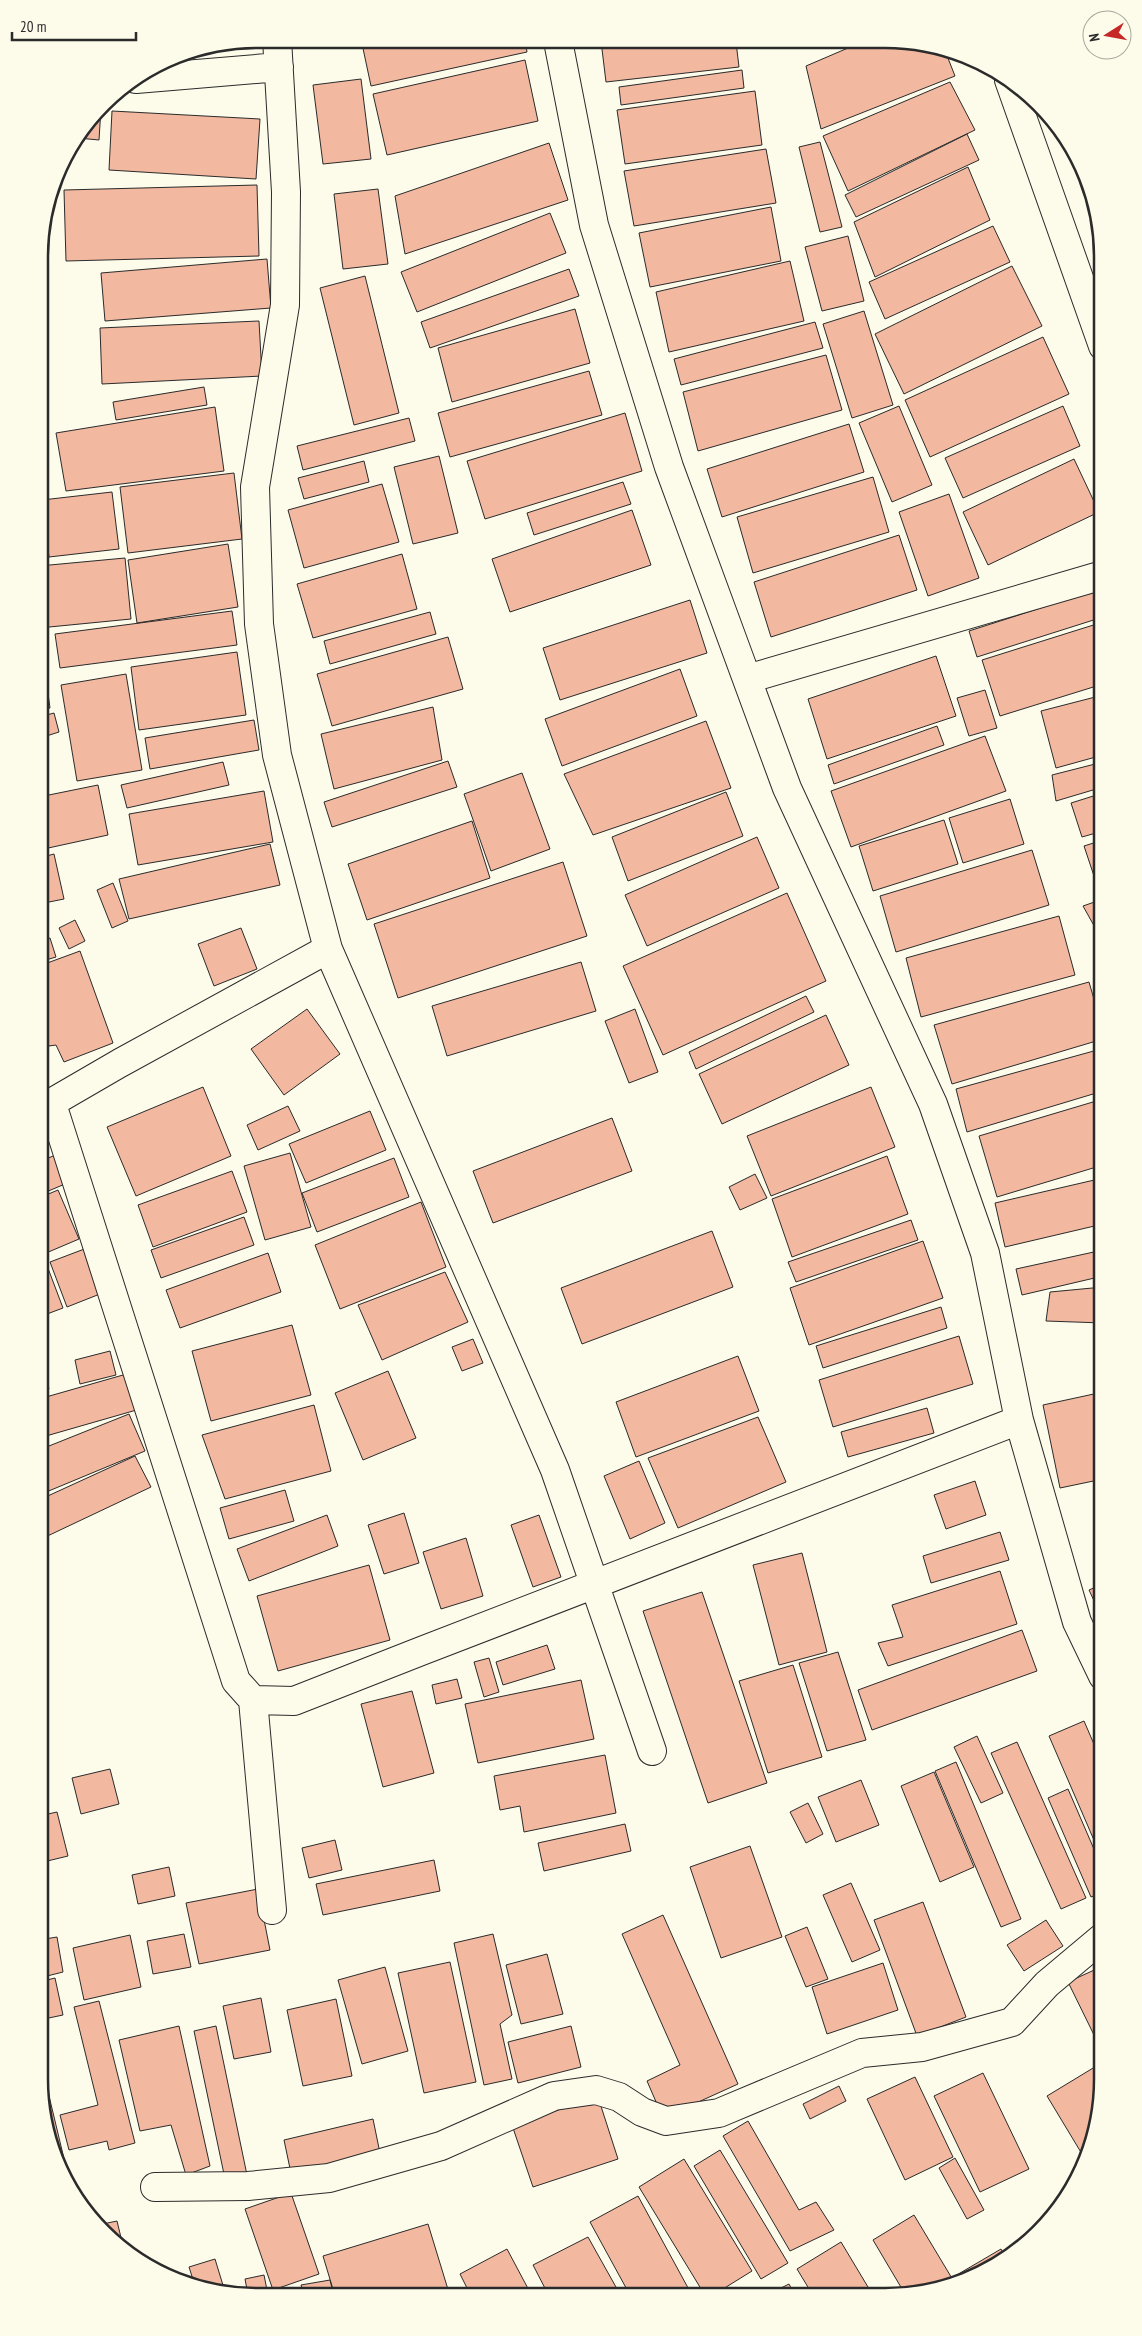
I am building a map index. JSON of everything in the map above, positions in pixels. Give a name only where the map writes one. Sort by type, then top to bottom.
[{"type":"street","points":[[278,48],[286,192],[285,305],[255,487],[259,624],[277,755],[328,949],[555,1470],[652,1751]]},
{"type":"street","points":[[559,48],[594,225],[669,467],[787,788],[933,1104],[985,1253],[1018,1420],[1077,1622],[1094,1657]]},
{"type":"street","points":[[149,78],[279,67]]},
{"type":"street","points":[[1013,91],[1094,321]]},
{"type":"street","points":[[747,679],[1094,578]]},
{"type":"street","points":[[48,1105],[120,1063],[328,949]]},
{"type":"street","points":[[48,1116],[236,1681],[253,1700],[272,1910]]},
{"type":"street","points":[[253,1700],[294,1701],[595,1582],[783,1513],[1018,1420]]},
{"type":"street","points":[[155,2187],[248,2186],[329,2178],[441,2146],[554,2096],[596,2090],[619,2097],[642,2112],[666,2121],[719,2113],[862,2053],[922,2047],[1012,2022],[1047,1984],[1094,1945]]},
{"type":"building","points":[[363,48],[526,48],[527,52],[371,86]]},
{"type":"building","points":[[602,48],[737,48],[739,67],[606,82]]},
{"type":"building","points":[[848,48],[899,48],[912,49],[948,58],[955,76],[821,129],[806,66]]},
{"type":"building","points":[[525,60],[538,121],[387,155],[373,94]]},
{"type":"building","points":[[742,70],[744,88],[621,105],[619,87]]},
{"type":"building","points":[[361,79],[371,159],[323,164],[313,85]]},
{"type":"building","points":[[950,82],[975,130],[848,191],[823,136]]},
{"type":"building","points":[[755,91],[762,145],[625,164],[617,110]]},
{"type":"building","points":[[112,111],[260,119],[256,179],[109,170]]},
{"type":"building","points":[[100,118],[99,140],[85,139]]},
{"type":"building","points":[[967,134],[979,160],[856,217],[845,195]]},
{"type":"building","points":[[820,142],[842,227],[820,232],[799,147]]},
{"type":"building","points":[[549,143],[568,200],[405,254],[395,196]]},
{"type":"building","points":[[766,149],[776,203],[634,226],[624,171]]},
{"type":"building","points":[[968,167],[990,220],[875,277],[854,222]]},
{"type":"building","points":[[257,185],[259,256],[66,261],[64,190]]},
{"type":"building","points":[[378,189],[388,264],[343,269],[334,194]]},
{"type":"building","points":[[771,207],[781,261],[650,287],[639,233]]},
{"type":"building","points":[[550,213],[566,253],[417,312],[401,272]]},
{"type":"building","points":[[993,226],[1010,262],[885,319],[869,282]]},
{"type":"building","points":[[848,236],[864,301],[822,311],[805,247]]},
{"type":"building","points":[[267,259],[271,308],[105,321],[101,273]]},
{"type":"building","points":[[790,261],[804,321],[669,352],[656,292]]},
{"type":"building","points":[[1012,266],[1042,326],[904,394],[875,334]]},
{"type":"building","points":[[569,269],[579,296],[430,348],[421,322]]},
{"type":"building","points":[[365,276],[399,413],[354,425],[320,288]]},
{"type":"building","points":[[575,309],[590,363],[452,402],[438,348]]},
{"type":"building","points":[[864,311],[893,405],[852,418],[823,324]]},
{"type":"building","points":[[259,321],[262,376],[102,384],[100,328]]},
{"type":"building","points":[[815,322],[823,348],[681,385],[674,359]]},
{"type":"building","points":[[1043,337],[1069,394],[930,457],[905,400]]},
{"type":"building","points":[[826,355],[842,410],[698,451],[683,392]]},
{"type":"building","points":[[589,371],[602,415],[450,457],[438,413]]},
{"type":"building","points":[[204,387],[207,405],[116,420],[113,402]]},
{"type":"building","points":[[899,406],[932,485],[892,502],[859,423]]},
{"type":"building","points":[[1063,406],[1080,446],[963,498],[945,458]]},
{"type":"building","points":[[215,407],[224,471],[66,491],[56,433]]},
{"type":"building","points":[[625,413],[642,471],[485,519],[467,461]]},
{"type":"building","points":[[409,418],[415,441],[303,470],[297,446]]},
{"type":"building","points":[[849,424],[864,472],[722,517],[707,469]]},
{"type":"building","points":[[439,456],[458,533],[413,544],[394,467]]},
{"type":"building","points":[[1074,459],[1094,501],[1094,514],[988,565],[963,512]]},
{"type":"building","points":[[364,461],[369,482],[304,499],[298,478]]},
{"type":"building","points":[[234,473],[242,539],[128,553],[120,487]]},
{"type":"building","points":[[873,477],[889,532],[753,573],[737,517]]},
{"type":"building","points":[[623,482],[631,504],[534,535],[527,513]]},
{"type":"building","points":[[382,484],[399,542],[304,568],[288,510]]},
{"type":"building","points":[[112,492],[119,549],[49,557],[48,499]]},
{"type":"building","points":[[949,494],[979,578],[928,596],[899,512]]},
{"type":"building","points":[[632,510],[651,565],[510,612],[492,559]]},
{"type":"building","points":[[899,535],[917,590],[771,637],[754,582]]},
{"type":"building","points":[[228,544],[238,607],[137,623],[128,560]]},
{"type":"building","points":[[402,554],[417,609],[313,638],[297,584]]},
{"type":"building","points":[[125,558],[131,619],[48,627],[48,565]]},
{"type":"building","points":[[1094,591],[1094,620],[977,657],[969,631]]},
{"type":"building","points":[[690,600],[707,653],[560,700],[543,648]]},
{"type":"building","points":[[232,611],[237,645],[60,668],[55,634]]},
{"type":"building","points":[[430,612],[436,634],[330,664],[324,641]]},
{"type":"building","points":[[1094,625],[1094,687],[1000,716],[982,660]]},
{"type":"building","points":[[448,637],[463,689],[332,726],[317,674]]},
{"type":"building","points":[[237,652],[246,715],[139,730],[131,667]]},
{"type":"building","points":[[936,656],[956,716],[827,759],[808,699]]},
{"type":"building","points":[[680,669],[697,716],[562,766],[545,719]]},
{"type":"building","points":[[126,674],[142,770],[77,781],[61,685]]},
{"type":"building","points":[[985,690],[997,728],[969,736],[957,698]]},
{"type":"building","points":[[1094,697],[1094,757],[1056,768],[1041,711]]},
{"type":"building","points":[[433,707],[442,760],[334,789],[321,734]]},
{"type":"building","points":[[54,713],[59,732],[48,735],[48,715]]},
{"type":"building","points":[[254,720],[259,750],[150,769],[145,738]]},
{"type":"building","points":[[706,721],[731,788],[593,835],[564,774]]},
{"type":"building","points":[[937,726],[944,745],[834,784],[828,765]]},
{"type":"building","points":[[985,736],[1006,791],[851,847],[831,791]]},
{"type":"building","points":[[448,761],[457,787],[332,827],[324,802]]},
{"type":"building","points":[[223,762],[229,785],[127,808],[121,785]]},
{"type":"building","points":[[1094,764],[1094,790],[1056,801],[1052,775]]},
{"type":"building","points":[[522,773],[550,849],[491,871],[464,794]]},
{"type":"building","points":[[98,785],[108,835],[48,848],[48,795]]},
{"type":"building","points":[[264,791],[273,842],[138,865],[129,814]]},
{"type":"building","points":[[726,792],[743,836],[628,881],[612,837]]},
{"type":"building","points":[[1094,796],[1094,834],[1082,837],[1071,803]]},
{"type":"building","points":[[1010,799],[1024,844],[963,863],[949,818]]},
{"type":"building","points":[[944,820],[958,864],[873,891],[859,846]]},
{"type":"building","points":[[472,821],[490,878],[367,920],[348,864]]},
{"type":"building","points":[[757,837],[779,888],[647,946],[625,895]]},
{"type":"building","points":[[1094,843],[1094,876],[1084,846]]},
{"type":"building","points":[[270,844],[280,885],[129,919],[119,879]]},
{"type":"building","points":[[1032,850],[1049,905],[896,952],[880,896]]},
{"type":"building","points":[[54,854],[64,899],[48,902],[48,856]]},
{"type":"building","points":[[563,862],[587,936],[398,998],[374,924]]},
{"type":"building","points":[[113,883],[128,921],[112,928],[97,890]]},
{"type":"building","points":[[787,893],[826,981],[663,1055],[623,966]]},
{"type":"building","points":[[1094,902],[1094,926],[1083,906]]},
{"type":"building","points":[[1059,916],[1075,975],[921,1017],[906,958]]},
{"type":"building","points":[[75,920],[85,941],[69,949],[59,928]]},
{"type":"building","points":[[241,928],[257,969],[214,986],[198,944]]},
{"type":"building","points":[[50,938],[56,957],[48,959],[48,939]]},
{"type":"building","points":[[80,951],[113,1043],[64,1062],[56,1045],[49,1046],[48,963]]},
{"type":"building","points":[[581,962],[596,1011],[447,1056],[432,1006]]},
{"type":"building","points":[[1089,982],[1094,999],[1094,1042],[952,1084],[934,1025]]},
{"type":"building","points":[[806,996],[814,1012],[696,1069],[689,1052]]},
{"type":"building","points":[[307,1009],[340,1054],[284,1095],[251,1049]]},
{"type":"building","points":[[635,1009],[658,1072],[629,1083],[605,1021]]},
{"type":"building","points":[[826,1015],[849,1065],[722,1124],[699,1074]]},
{"type":"building","points":[[1094,1051],[1094,1094],[967,1132],[956,1089]]},
{"type":"building","points":[[203,1087],[231,1156],[136,1196],[107,1127]]},
{"type":"building","points":[[871,1087],[895,1147],[771,1196],[747,1136]]},
{"type":"building","points":[[1094,1102],[1094,1168],[997,1197],[979,1136]]},
{"type":"building","points":[[288,1106],[300,1131],[258,1150],[247,1125]]},
{"type":"building","points":[[370,1111],[386,1150],[306,1183],[289,1144]]},
{"type":"building","points":[[612,1118],[632,1171],[493,1223],[473,1171]]},
{"type":"building","points":[[60,1153],[72,1181],[48,1191],[48,1158]]},
{"type":"building","points":[[290,1153],[311,1227],[265,1240],[244,1166]]},
{"type":"building","points":[[887,1156],[908,1214],[792,1257],[772,1199]]},
{"type":"building","points":[[394,1158],[409,1197],[317,1232],[302,1193]]},
{"type":"building","points":[[232,1171],[247,1212],[153,1247],[138,1205]]},
{"type":"building","points":[[755,1174],[767,1198],[740,1210],[729,1187]]},
{"type":"building","points":[[1094,1180],[1094,1226],[1005,1247],[995,1203]]},
{"type":"building","points":[[58,1190],[79,1239],[48,1252],[48,1194]]},
{"type":"building","points":[[421,1202],[446,1267],[340,1309],[315,1245]]},
{"type":"building","points":[[244,1217],[254,1245],[161,1278],[151,1250]]},
{"type":"building","points":[[911,1220],[918,1240],[796,1282],[788,1262]]},
{"type":"building","points":[[712,1231],[733,1287],[582,1344],[561,1288]]},
{"type":"building","points":[[923,1241],[943,1298],[809,1345],[790,1288]]},
{"type":"building","points":[[87,1248],[105,1292],[67,1307],[50,1262]]},
{"type":"building","points":[[1094,1252],[1094,1278],[1022,1295],[1016,1269]]},
{"type":"building","points":[[268,1253],[281,1292],[180,1328],[166,1290]]},
{"type":"building","points":[[48,1268],[63,1308],[48,1314]]},
{"type":"building","points":[[445,1272],[468,1322],[382,1360],[358,1305]]},
{"type":"building","points":[[1094,1288],[1094,1323],[1046,1321],[1050,1292]]},
{"type":"building","points":[[941,1307],[947,1328],[823,1368],[816,1346]]},
{"type":"building","points":[[292,1325],[311,1395],[211,1421],[192,1351]]},
{"type":"building","points":[[959,1336],[973,1384],[833,1427],[819,1380]]},
{"type":"building","points":[[473,1339],[483,1363],[462,1371],[452,1347]]},
{"type":"building","points":[[110,1351],[116,1375],[80,1384],[75,1360]]},
{"type":"building","points":[[738,1356],[759,1411],[636,1457],[616,1402]]},
{"type":"building","points":[[388,1371],[416,1438],[363,1460],[335,1393]]},
{"type":"building","points":[[130,1373],[140,1409],[48,1435],[48,1396]]},
{"type":"building","points":[[1094,1394],[1094,1481],[1060,1488],[1043,1405]]},
{"type":"building","points":[[314,1405],[331,1471],[225,1499],[202,1435]]},
{"type":"building","points":[[927,1408],[934,1433],[848,1457],[841,1432]]},
{"type":"building","points":[[129,1414],[145,1451],[48,1491],[48,1446]]},
{"type":"building","points":[[758,1417],[786,1482],[678,1528],[648,1458]]},
{"type":"building","points":[[135,1456],[151,1487],[48,1536],[48,1496]]},
{"type":"building","points":[[639,1461],[665,1523],[630,1539],[604,1476]]},
{"type":"building","points":[[975,1481],[986,1515],[946,1529],[934,1495]]},
{"type":"building","points":[[285,1490],[294,1521],[229,1539],[220,1508]]},
{"type":"building","points":[[404,1513],[419,1563],[384,1574],[368,1525]]},
{"type":"building","points":[[327,1515],[338,1546],[249,1581],[237,1549]]},
{"type":"building","points":[[539,1515],[561,1577],[533,1587],[511,1525]]},
{"type":"building","points":[[1000,1532],[1009,1560],[931,1583],[923,1556]]},
{"type":"building","points":[[466,1538],[483,1596],[441,1609],[423,1552]]},
{"type":"building","points":[[802,1553],[827,1652],[779,1665],[753,1565]]},
{"type":"building","points":[[369,1565],[390,1640],[278,1671],[257,1596]]},
{"type":"building","points":[[1000,1571],[1017,1624],[888,1666],[878,1643],[903,1637],[892,1605]]},
{"type":"building","points":[[1094,1588],[1094,1601],[1089,1590]]},
{"type":"building","points":[[702,1592],[767,1783],[708,1803],[643,1611]]},
{"type":"building","points":[[1022,1630],[1037,1671],[872,1730],[858,1690]]},
{"type":"building","points":[[547,1645],[555,1669],[503,1685],[496,1662]]},
{"type":"building","points":[[838,1652],[866,1740],[827,1751],[799,1663]]},
{"type":"building","points":[[489,1658],[499,1692],[484,1697],[474,1662]]},
{"type":"building","points":[[793,1665],[822,1757],[768,1773],[739,1681]]},
{"type":"building","points":[[457,1679],[462,1698],[436,1704],[432,1685]]},
{"type":"building","points":[[581,1680],[594,1739],[478,1763],[465,1704]]},
{"type":"building","points":[[412,1691],[434,1773],[383,1787],[361,1704]]},
{"type":"building","points":[[1084,1721],[1094,1744],[1094,1840],[1049,1736]]},
{"type":"building","points":[[977,1736],[1003,1793],[981,1803],[954,1747]]},
{"type":"building","points":[[1017,1742],[1086,1898],[1061,1909],[991,1753]]},
{"type":"building","points":[[605,1755],[616,1813],[524,1832],[520,1806],[500,1810],[494,1776]]},
{"type":"building","points":[[956,1762],[1021,1919],[1001,1927],[935,1771]]},
{"type":"building","points":[[110,1769],[119,1804],[81,1814],[72,1778]]},
{"type":"building","points":[[934,1772],[974,1867],[940,1882],[901,1786]]},
{"type":"building","points":[[861,1780],[879,1825],[836,1842],[818,1797]]},
{"type":"building","points":[[1068,1789],[1094,1849],[1094,1896],[1091,1897],[1048,1798]]},
{"type":"building","points":[[808,1803],[823,1834],[806,1843],[790,1812]]},
{"type":"building","points":[[57,1812],[68,1856],[48,1861],[48,1814]]},
{"type":"building","points":[[625,1824],[631,1851],[544,1871],[538,1843]]},
{"type":"building","points":[[335,1840],[342,1870],[309,1878],[302,1848]]},
{"type":"building","points":[[750,1846],[782,1937],[721,1958],[690,1867]]},
{"type":"building","points":[[434,1860],[440,1891],[323,1915],[316,1884]]},
{"type":"building","points":[[169,1867],[175,1896],[138,1904],[132,1875]]},
{"type":"building","points":[[851,1883],[880,1950],[852,1962],[823,1895]]},
{"type":"building","points":[[258,1889],[270,1950],[199,1964],[186,1903]]},
{"type":"building","points":[[923,1902],[966,2017],[917,2036],[874,1920]]},
{"type":"building","points":[[663,1915],[738,2084],[663,2118],[647,2081],[680,2065],[622,1934]]},
{"type":"building","points":[[1046,1920],[1063,1946],[1024,1971],[1007,1945]]},
{"type":"building","points":[[807,1927],[828,1979],[806,1987],[785,1936]]},
{"type":"building","points":[[184,1934],[191,1967],[153,1974],[147,1941]]},
{"type":"building","points":[[493,1934],[512,2015],[500,2024],[512,2079],[484,2085],[454,1943]]},
{"type":"building","points":[[130,1935],[141,1987],[84,2000],[73,1948]]},
{"type":"building","points":[[57,1937],[63,1972],[48,1976],[48,1938]]},
{"type":"building","points":[[547,1954],[563,2014],[521,2024],[506,1965]]},
{"type":"building","points":[[450,1962],[476,2082],[424,2093],[398,1973]]},
{"type":"building","points":[[883,1963],[898,2010],[827,2034],[812,1987]]},
{"type":"building","points":[[385,1967],[408,2051],[362,2064],[338,1980]]},
{"type":"building","points":[[1094,1970],[1094,2035],[1068,1982]]},
{"type":"building","points":[[55,1978],[63,2015],[48,2018],[48,1980]]},
{"type":"building","points":[[261,1998],[271,2052],[234,2059],[223,2006]]},
{"type":"building","points":[[336,1999],[352,2076],[303,2086],[287,2010]]},
{"type":"building","points":[[99,2001],[135,2143],[109,2150],[107,2141],[69,2150],[60,2115],[98,2105],[74,2007]]},
{"type":"building","points":[[179,2026],[210,2166],[186,2175],[171,2125],[140,2131],[119,2040]]},
{"type":"building","points":[[216,2026],[247,2175],[225,2179],[194,2031]]},
{"type":"building","points":[[571,2026],[581,2067],[518,2083],[508,2042]]},
{"type":"building","points":[[1094,2067],[1093,2106],[1081,2152],[1047,2096]]},
{"type":"building","points":[[983,2073],[1029,2169],[980,2192],[934,2096]]},
{"type":"building","points":[[915,2077],[953,2157],[905,2180],[867,2099]]},
{"type":"building","points":[[839,2086],[846,2101],[810,2119],[803,2104]]},
{"type":"building","points":[[48,2092],[65,2164],[55,2133]]},
{"type":"building","points":[[598,2097],[618,2159],[533,2187],[512,2125]]},
{"type":"building","points":[[373,2119],[381,2158],[292,2178],[284,2140]]},
{"type":"building","points":[[748,2121],[799,2210],[816,2202],[834,2230],[790,2251],[723,2136]]},
{"type":"building","points":[[720,2150],[788,2263],[761,2279],[694,2166]]},
{"type":"building","points":[[955,2158],[984,2210],[967,2219],[939,2168]]},
{"type":"building","points":[[684,2159],[752,2271],[725,2288],[701,2288],[639,2187]]},
{"type":"building","points":[[291,2193],[319,2274],[279,2288],[272,2288],[245,2209]]},
{"type":"building","points":[[638,2196],[688,2288],[626,2288],[590,2222]]},
{"type":"building","points":[[914,2215],[951,2277],[901,2288],[873,2240]]},
{"type":"building","points":[[117,2221],[121,2239],[119,2237],[105,2223]]},
{"type":"building","points":[[428,2224],[448,2288],[333,2288],[323,2256]]},
{"type":"building","points":[[588,2237],[617,2288],[545,2288],[533,2265]]},
{"type":"building","points":[[841,2242],[869,2288],[809,2288],[797,2269]]},
{"type":"building","points":[[507,2249],[528,2288],[467,2288],[460,2274]]},
{"type":"building","points":[[1001,2249],[1003,2252],[990,2260],[955,2276]]},
{"type":"building","points":[[215,2259],[223,2286],[192,2278],[189,2267]]},
{"type":"building","points":[[264,2275],[267,2288],[247,2288],[245,2279]]},
{"type":"building","points":[[330,2280],[332,2288],[302,2288],[301,2285]]},
{"type":"building","points":[[789,2284],[791,2288],[781,2288]]}]
